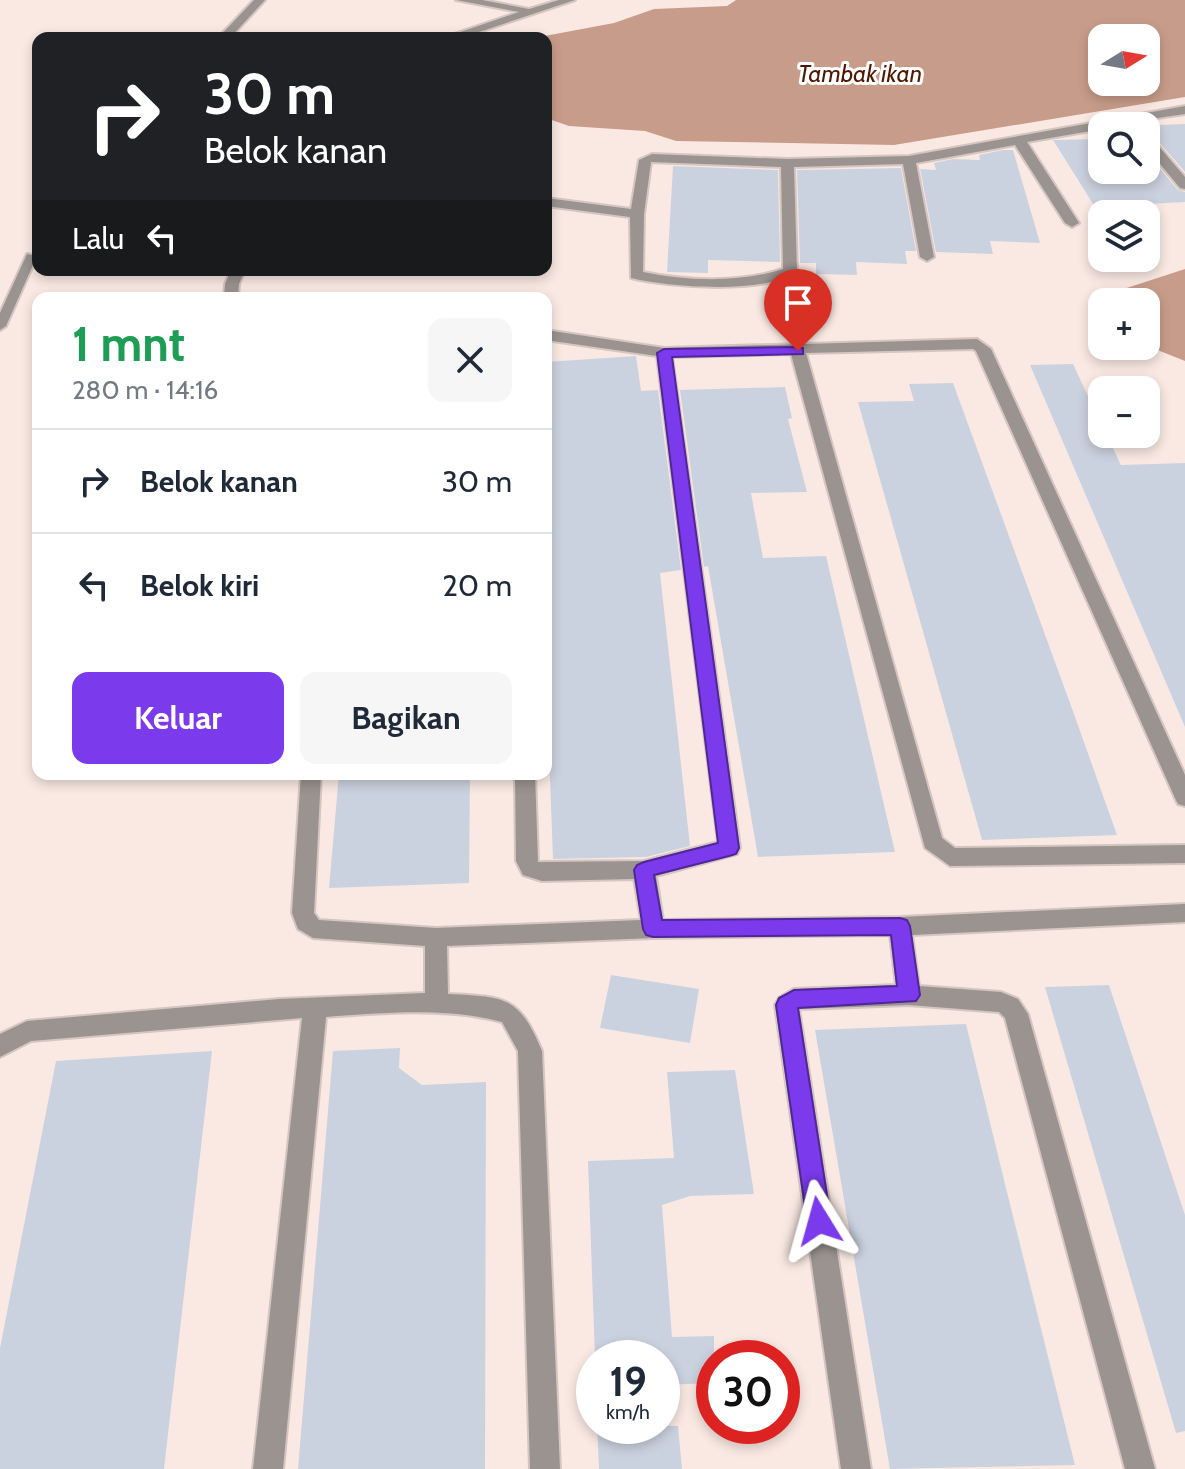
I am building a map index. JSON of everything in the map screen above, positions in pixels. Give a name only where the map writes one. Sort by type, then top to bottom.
[{"type":"street","points":[[230,32],[260,0]]},
{"type":"street","points":[[461,0],[529,11]]},
{"type":"street","points":[[467,32],[570,0]]},
{"type":"street","points":[[1160,116],[1185,110]]},
{"type":"street","points":[[787,163],[788,273],[714,282],[666,281],[636,275],[637,214],[648,158],[787,163],[909,160],[1088,129]]},
{"type":"street","points":[[1018,139],[1072,223]]},
{"type":"street","points":[[1160,156],[1185,185]]},
{"type":"street","points":[[909,160],[927,257]]},
{"type":"street","points":[[552,203],[637,214]]},
{"type":"street","points":[[552,336],[664,353],[798,351],[969,342],[983,349],[1185,798]]},
{"type":"street","points":[[798,351],[933,842],[950,857],[1185,854]]},
{"type":"street","points":[[525,780],[527,861],[531,869],[542,872],[644,870],[729,848],[664,353]]},
{"type":"street","points":[[311,780],[303,913],[313,929],[436,937],[653,929],[900,926],[1185,913]]},
{"type":"street","points":[[644,870],[653,929]]},
{"type":"street","points":[[900,926],[909,995]]},
{"type":"street","points":[[436,937],[437,1003]]},
{"type":"street","points":[[856,1469],[787,1005],[794,999],[909,995],[1001,1002],[1010,1006],[1016,1014],[1140,1469]]},
{"type":"street","points":[[0,1046],[27,1031],[315,1008],[437,1003],[488,1006],[509,1014],[530,1051],[545,1469]]},
{"type":"street","points":[[268,1469],[315,1008]]},
{"type":"lane","points":[[0,326],[31,256]]},
{"type":"water","name":"Tambak ikan","points":[[736,0],[1185,0],[1185,97],[894,145],[676,141],[645,131],[569,126],[552,120],[552,35],[614,23],[654,9],[727,6]]},
{"type":"water","points":[[1185,269],[1185,361],[1160,351],[1160,288],[1127,288]]},
{"type":"building","points":[[1185,124],[1185,172],[1160,143],[1160,125]]},
{"type":"building","points":[[1088,139],[1088,184],[1160,184],[1160,169],[1178,190],[1185,192],[1185,202],[1091,200],[1053,140]]},
{"type":"building","points":[[1013,150],[1040,243],[990,241],[993,254],[936,252],[920,169],[936,170],[934,163],[953,159],[980,160],[979,155]]},
{"type":"building","points":[[673,166],[778,170],[780,262],[708,260],[708,273],[667,272]]},
{"type":"building","points":[[901,168],[916,251],[905,251],[907,264],[856,262],[857,275],[816,274],[816,263],[800,263],[797,170]]},
{"type":"building","points":[[636,356],[641,391],[658,390],[681,570],[660,573],[690,846],[646,857],[553,859],[550,780],[552,362]]},
{"type":"building","points":[[1073,364],[1088,396],[1088,448],[1113,448],[1121,465],[1185,463],[1185,727],[1030,365]]},
{"type":"building","points":[[953,383],[1117,835],[982,840],[858,402],[914,401],[909,384]]},
{"type":"building","points":[[785,387],[792,418],[788,419],[807,492],[751,493],[763,558],[826,556],[895,852],[758,857],[708,566],[704,567],[680,390]]},
{"type":"building","points":[[338,780],[470,780],[469,883],[329,888]]},
{"type":"building","points":[[611,975],[699,989],[690,1043],[600,1028]]},
{"type":"building","points":[[1109,985],[1185,1215],[1185,1431],[1176,1433],[1045,987]]},
{"type":"building","points":[[966,1024],[1075,1465],[890,1469],[815,1030]]},
{"type":"building","points":[[400,1048],[399,1068],[422,1085],[486,1082],[485,1469],[298,1469],[333,1051]]},
{"type":"building","points":[[212,1051],[164,1469],[0,1469],[0,1348],[56,1061]]},
{"type":"building","points":[[735,1070],[754,1194],[690,1196],[662,1205],[672,1337],[714,1336],[714,1340],[696,1340],[696,1384],[680,1384],[680,1340],[594,1340],[588,1161],[674,1158],[667,1072]]},
{"type":"building","points":[[598,1444],[680,1444],[682,1469],[599,1469]]},
{"type":"route","points":[[798,351],[664,353],[729,848],[720,853],[644,870],[653,929],[900,926],[909,995],[794,999],[787,1005],[819,1221]]}]
